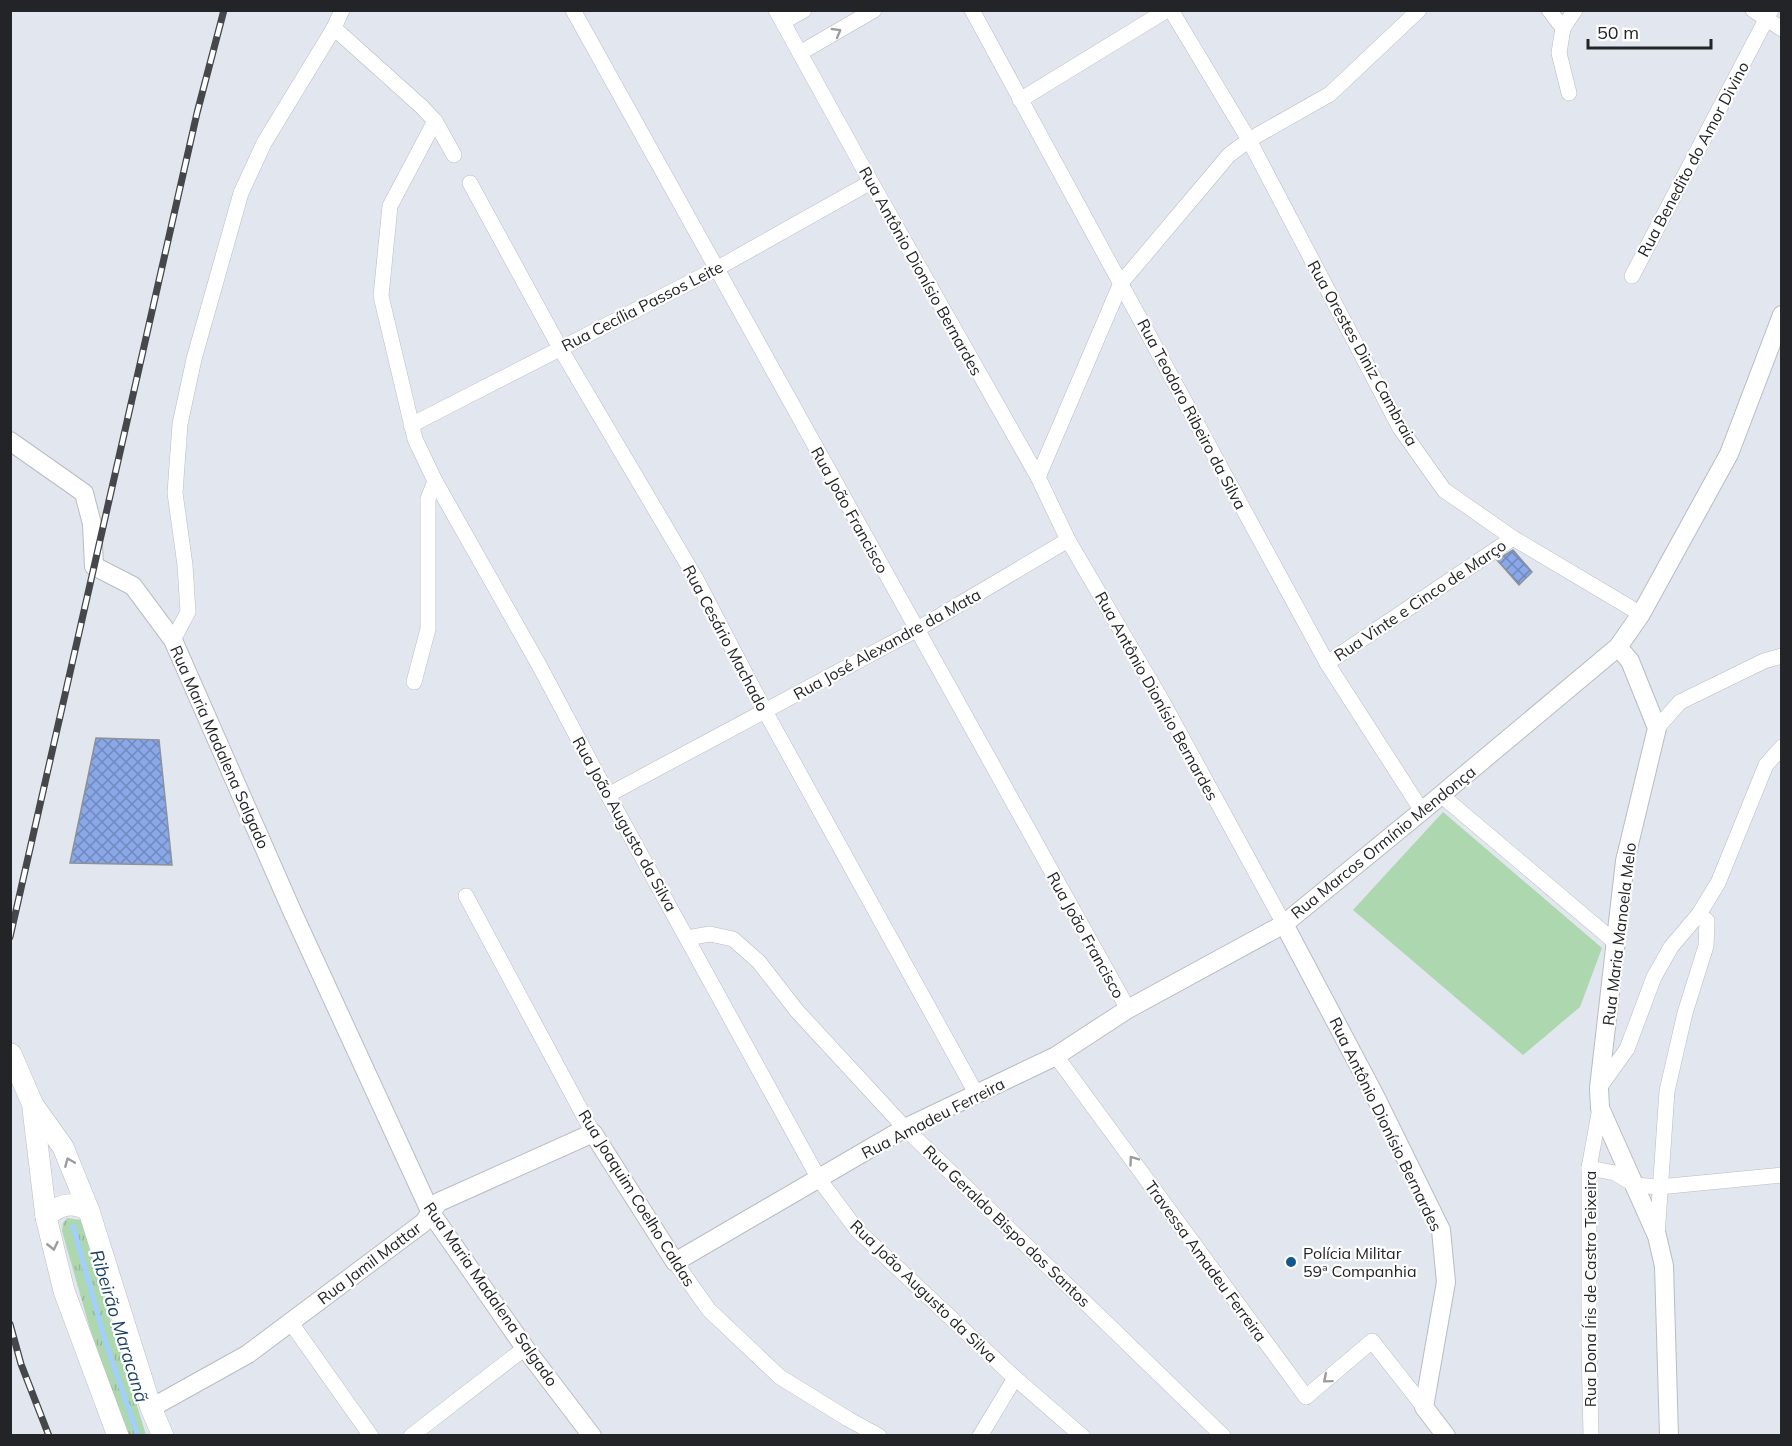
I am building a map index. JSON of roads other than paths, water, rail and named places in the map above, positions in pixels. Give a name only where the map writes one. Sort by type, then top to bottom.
[{"type":"main road","points":[[10,1054],[33,1105],[63,1147],[89,1211],[151,1408],[163,1436]]},
{"type":"main road","points":[[33,1105],[46,1217],[64,1291],[118,1436]]},
{"type":"main road","points":[[46,1217],[52,1211],[71,1204],[80,1205],[89,1211]]},
{"type":"street","name":"Rua Maria Madalena Salgado","points":[[342,10],[334,28],[264,143],[241,193],[194,359],[180,424],[175,493],[185,565],[188,612],[173,640],[292,911],[431,1213],[525,1348],[592,1436]]},
{"type":"street","name":"Rua João Francisco","points":[[573,10],[1128,1009]]},
{"type":"street","points":[[780,16],[804,10]]},
{"type":"street","points":[[800,53],[874,10]]},
{"type":"street","name":"Rua Teodoro Ribeiro da Silva","points":[[972,10],[1327,663],[1422,811]]},
{"type":"street","points":[[1020,100],[1169,10]]},
{"type":"street","name":"Rua Orestes Diniz Cambraia","points":[[1169,10],[1249,140],[1400,428],[1444,490],[1513,538],[1641,614]]},
{"type":"street","points":[[1038,477],[1121,284],[1229,155],[1249,140],[1330,94],[1419,10]]},
{"type":"street","points":[[1549,10],[1563,27]]},
{"type":"street","points":[[1569,93],[1559,53],[1563,27],[1575,10]]},
{"type":"street","points":[[1753,10],[1769,15],[1782,29]]},
{"type":"street","name":"Rua Benedito do Amor Divino","points":[[1632,276],[1769,15]]},
{"type":"street","name":"Rua Antônio Dionísio Bernardes","points":[[780,16],[1038,477],[1068,540],[1161,699],[1284,924],[1375,1096],[1441,1230],[1446,1282],[1425,1407]]},
{"type":"street","points":[[334,28],[422,107],[435,121],[454,155]]},
{"type":"street","name":"Rua João Augusto da Silva","points":[[435,121],[390,206],[381,296],[415,439],[435,481],[539,665],[819,1179],[857,1230],[1015,1378],[1082,1436]]},
{"type":"street","name":"Rua Cecília Passos Leite","points":[[411,425],[716,269],[871,182]]},
{"type":"street","name":"Rua Cesário Machado","points":[[470,183],[560,348],[695,577],[765,711],[977,1095]]},
{"type":"street","name":"Rua Marcos Ormínio Mendonça","points":[[1128,1009],[1284,924],[1617,647],[1641,614],[1729,454],[1782,315]]},
{"type":"street","points":[[10,441],[84,493],[92,524],[94,566],[133,586],[173,640]]},
{"type":"street","points":[[414,682],[428,629],[428,499],[435,481]]},
{"type":"street","name":"Rua Vinte e Cinco de Março","points":[[1327,663],[1513,538]]},
{"type":"street","name":"Rua José Alexandre da Mata","points":[[608,795],[916,630],[1068,540]]},
{"type":"street","points":[[1617,647],[1630,661],[1657,728]]},
{"type":"street","name":"Rua Maria Manoela Melo","points":[[1600,1108],[1599,1088],[1625,861],[1657,728],[1680,702],[1764,661],[1782,656]]},
{"type":"street","points":[[1599,1088],[1627,1049],[1654,977],[1671,947],[1699,914],[1718,883],[1766,765],[1782,747]]},
{"type":"street","points":[[1441,795],[1616,944]]},
{"type":"street","name":"Rua Joaquim Coelho Caldas","points":[[466,896],[593,1133],[675,1262],[709,1310],[780,1377],[879,1436]]},
{"type":"street","points":[[1657,1236],[1666,1090],[1684,1013],[1706,946],[1707,921],[1699,914]]},
{"type":"street","name":"Rua Geraldo Bispo dos Santos","points":[[687,938],[710,934],[733,939],[759,962],[797,1011],[905,1128],[1223,1436]]},
{"type":"street","name":"Rua Amadeu Ferreira","points":[[675,1262],[905,1128],[1056,1056],[1128,1009]]},
{"type":"street","name":"Travessa Amadeu Ferreira","points":[[1056,1056],[1306,1397],[1372,1341],[1425,1407]]},
{"type":"street","points":[[1600,1108],[1657,1236],[1664,1266],[1670,1436]]},
{"type":"street","name":"Rua Dona Íris de Castro Teixeira","points":[[1592,1436],[1588,1345],[1589,1168],[1600,1108]]},
{"type":"street","name":"Rua Jamil Mattar","points":[[151,1408],[248,1354],[423,1223],[439,1202],[593,1133]]},
{"type":"street","points":[[1589,1168],[1615,1173],[1635,1185],[1659,1187],[1782,1175]]},
{"type":"street","points":[[291,1323],[371,1436]]},
{"type":"street","points":[[411,1436],[525,1348]]},
{"type":"street","points":[[980,1436],[1015,1378]]},
{"type":"street","points":[[1425,1407],[1446,1436]]},
{"type":"waterway","name":"Ribeirão Maracanã","points":[[73,1226],[105,1341],[138,1436]]},
{"type":"railway","points":[[10,937],[197,113],[224,10]]},
{"type":"railway","points":[[10,1324],[21,1364],[49,1436]]},
{"type":"place","name":"Polícia Militar 59ª Companhia","points":[[1291,1262]]}]
